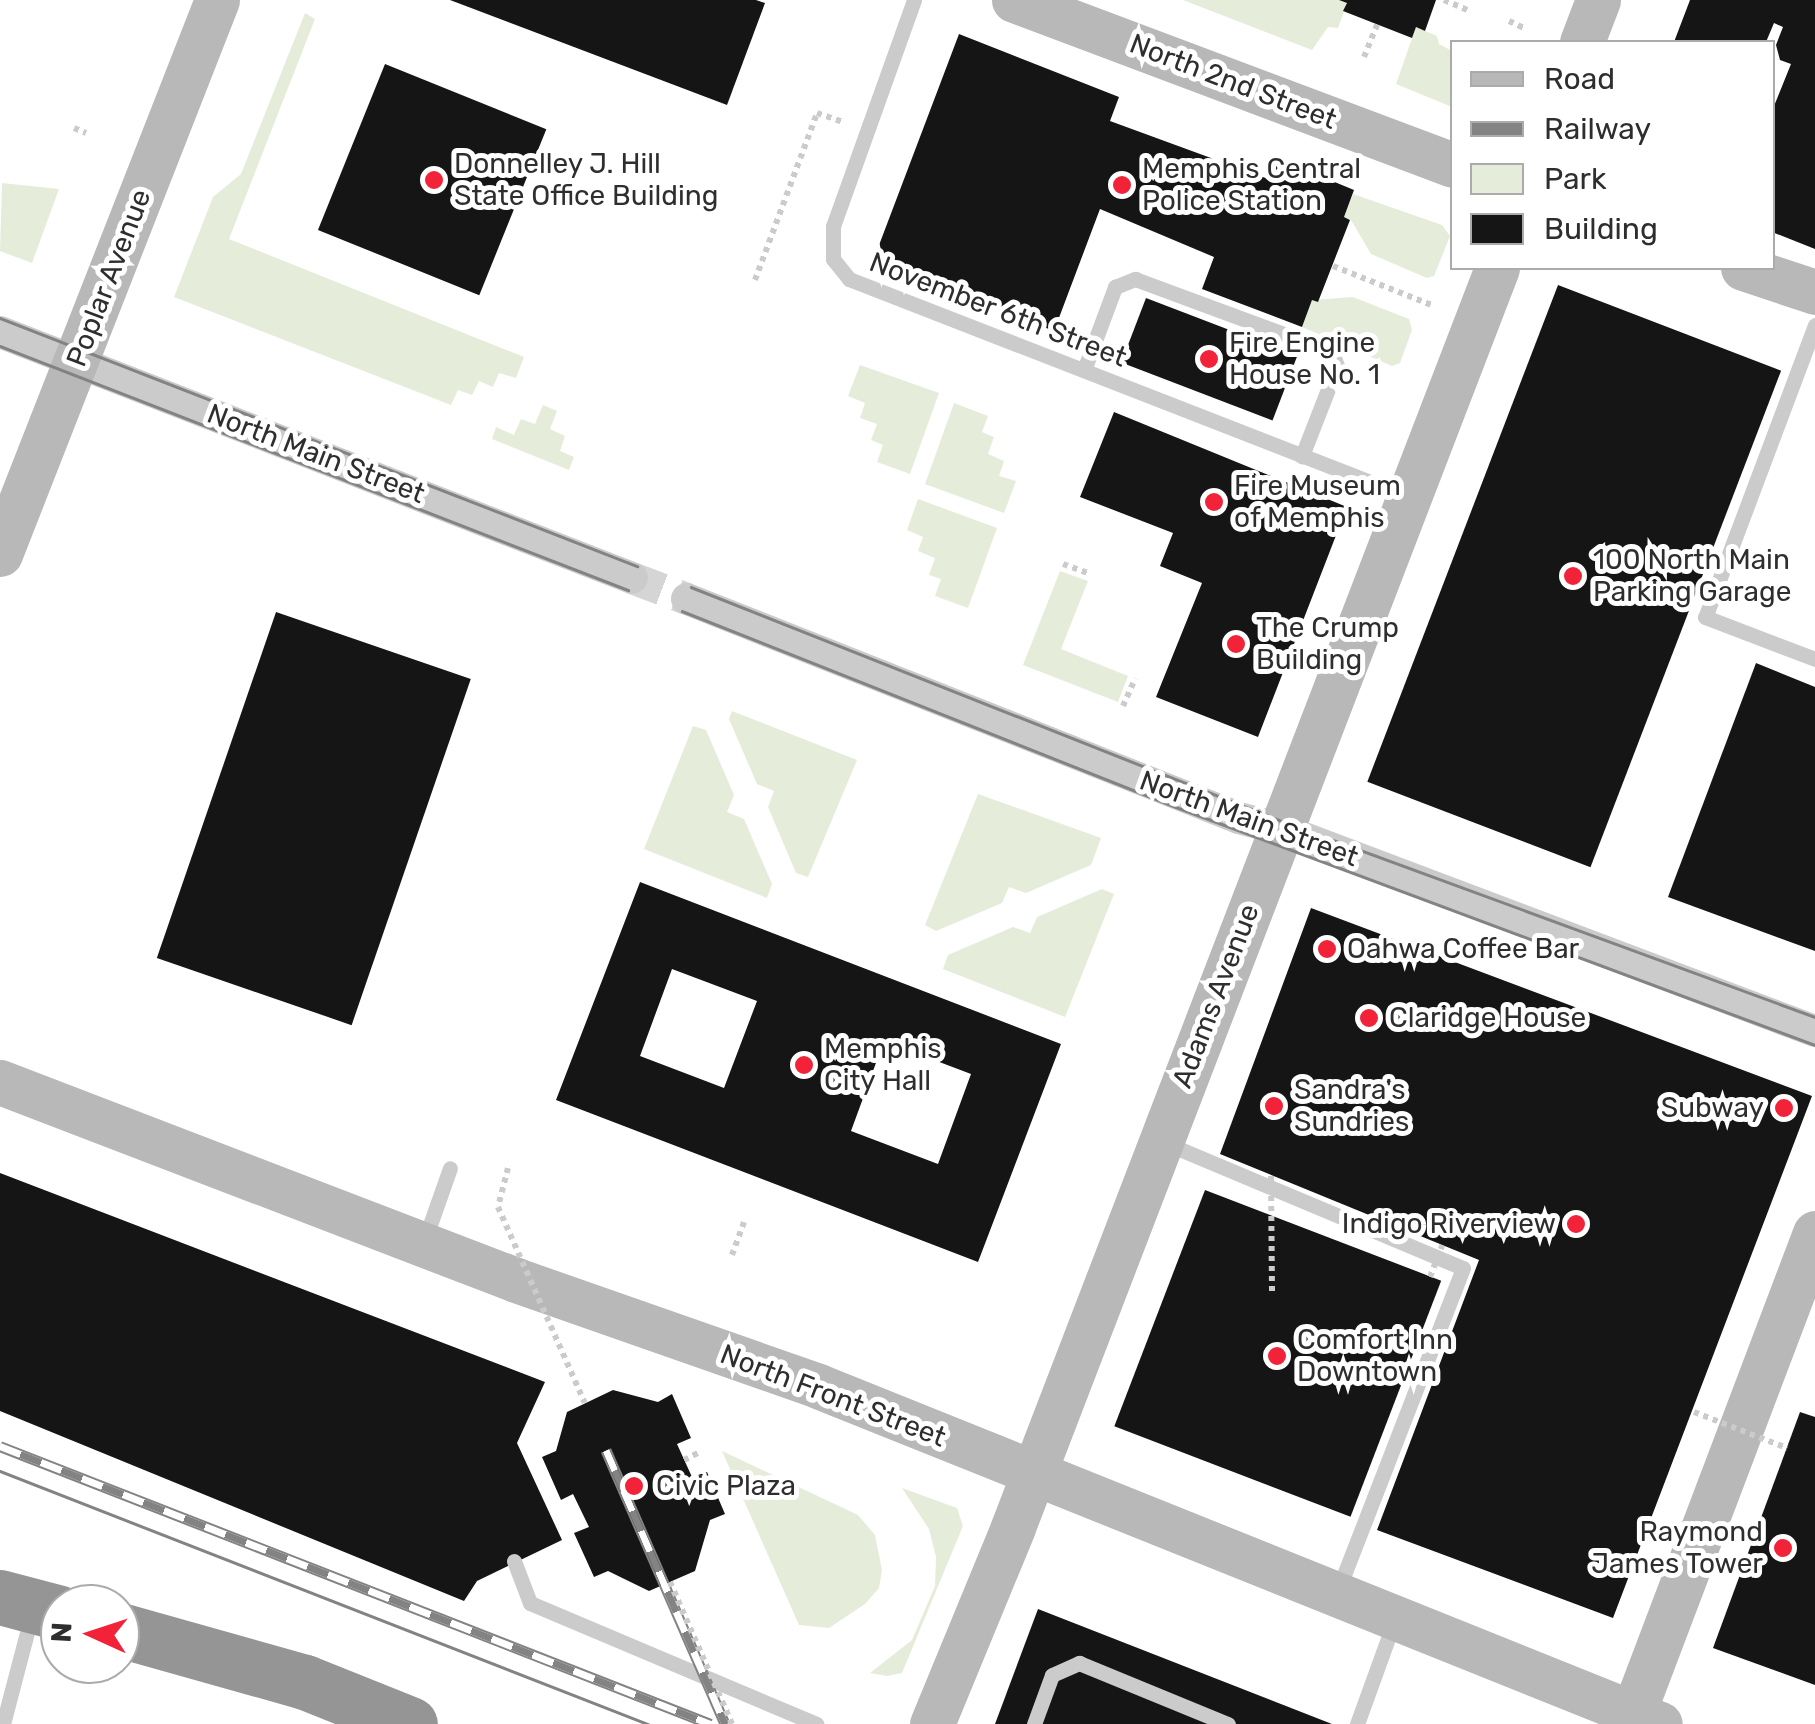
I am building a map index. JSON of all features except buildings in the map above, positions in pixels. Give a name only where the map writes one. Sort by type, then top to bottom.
[{"type":"highway","points":[[140,1636],[306,1682],[410,1724]]},
{"type":"street","name":"Poplar Avenue","points":[[0,554],[217,0]]},
{"type":"street","name":"North 2nd Street","points":[[1014,0],[1450,165]]},
{"type":"street","points":[[1583,40],[1598,0]]},
{"type":"street","name":"Adams Avenue","points":[[932,1724],[1496,270]]},
{"type":"street","points":[[1749,270],[1815,292]]},
{"type":"street","name":"North Main Street","points":[[0,332],[611,571]]},
{"type":"street","name":"North Main Street","points":[[687,599],[1247,821],[1280,829],[1815,1031]]},
{"type":"street","name":"North Front Street","points":[[0,1082],[424,1244],[818,1386],[1641,1720]]},
{"type":"street","points":[[1641,1720],[1798,1298],[1815,1233]]},
{"type":"lane","name":"November 6th Street","points":[[914,0],[832,226],[833,260],[849,279],[1408,496]]},
{"type":"lane","points":[[1084,370],[1115,287],[1135,279],[1332,352],[1336,366],[1302,456]]},
{"type":"lane","points":[[1815,324],[1705,616],[1815,659]]},
{"type":"lane","points":[[1160,1142],[1463,1268],[1337,1595]]},
{"type":"lane","points":[[424,1244],[450,1168]]},
{"type":"lane","points":[[514,1562],[530,1603],[817,1724]]},
{"type":"lane","points":[[3,1724],[31,1605]]},
{"type":"lane","points":[[1357,1724],[1395,1618]]},
{"type":"lane","points":[[1034,1724],[1052,1676],[1079,1663],[1228,1724]]},
{"type":"path","points":[[1444,0],[1470,11]]},
{"type":"path","points":[[1509,22],[1524,28]]},
{"type":"path","points":[[1364,57],[1378,24]]},
{"type":"path","points":[[755,280],[817,113],[868,131]]},
{"type":"path","points":[[74,128],[86,133]]},
{"type":"path","points":[[1332,266],[1434,306]]},
{"type":"path","points":[[1062,564],[1090,574]]},
{"type":"path","points":[[1123,706],[1135,679]]},
{"type":"path","points":[[508,1168],[498,1206],[585,1404]]},
{"type":"path","points":[[1271,1176],[1272,1292]]},
{"type":"path","points":[[732,1255],[745,1220]]},
{"type":"path","points":[[1430,1277],[1442,1246]]},
{"type":"path","points":[[1694,1412],[1787,1448]]},
{"type":"path","points":[[684,1460],[700,1452]]},
{"type":"path","points":[[670,1582],[732,1724]]},
{"type":"green space","points":[[1183,0],[1347,3],[1338,28],[1328,27],[1312,50]]},
{"type":"green space","points":[[305,13],[315,19],[229,239],[524,357],[516,378],[499,373],[493,387],[479,381],[472,395],[458,390],[451,405],[174,297],[213,197],[241,174]]},
{"type":"green space","points":[[1416,27],[1437,36],[1439,44],[1450,50],[1450,106],[1396,84]]},
{"type":"green space","points":[[2,183],[59,189],[32,263],[0,251]]},
{"type":"green space","points":[[1353,194],[1442,225],[1450,236],[1434,276],[1427,278],[1371,254],[1351,220],[1344,217]]},
{"type":"green space","points":[[1353,297],[1409,319],[1412,330],[1400,363],[1392,366],[1302,327],[1312,300]]},
{"type":"green space","points":[[860,365],[939,393],[910,474],[877,462],[883,445],[871,440],[877,424],[860,418],[865,403],[848,396]]},
{"type":"green space","points":[[954,403],[988,416],[982,432],[994,437],[988,454],[1004,461],[999,476],[1016,481],[1004,513],[925,484]]},
{"type":"green space","points":[[543,405],[557,411],[550,429],[565,436],[560,451],[574,457],[569,470],[492,439],[496,427],[514,435],[521,419],[535,424]]},
{"type":"green space","points":[[918,499],[997,528],[968,608],[935,596],[941,579],[929,575],[935,558],[918,551],[923,537],[907,530]]},
{"type":"green space","points":[[1060,571],[1088,581],[1061,649],[1128,676],[1118,702],[1023,665]]},
{"type":"green space","points":[[732,711],[857,760],[808,877],[796,873],[768,807],[774,791],[757,784],[729,719]]},
{"type":"green space","points":[[693,726],[706,730],[734,795],[727,812],[744,819],[772,884],[767,898],[644,849]]},
{"type":"green space","points":[[978,794],[1101,838],[1091,865],[1026,893],[1009,887],[1002,903],[936,931],[925,925]]},
{"type":"green space","points":[[1102,889],[1114,894],[1065,1017],[943,969],[948,955],[1013,927],[1030,933],[1037,917]]},
{"type":"green space","points":[[722,1451],[858,1515],[875,1535],[882,1570],[879,1588],[865,1604],[829,1628],[799,1625]]},
{"type":"green space","points":[[902,1488],[957,1508],[963,1526],[902,1673],[887,1676],[870,1673],[912,1640],[935,1586],[936,1557],[929,1529]]},
{"type":"tunnel","points":[[632,578],[687,599]]},
{"type":"tram line","points":[[0,318],[637,566]]},
{"type":"tram line","points":[[0,346],[628,590]]},
{"type":"tram line","points":[[691,587],[1284,822],[1815,1017]]},
{"type":"tram line","points":[[682,611],[1176,807],[1815,1045]]},
{"type":"tram line","points":[[0,1471],[648,1724]]},
{"type":"railway","points":[[0,1446],[711,1724]]},
{"type":"railway","points":[[606,1450],[725,1724]]},
{"type":"place","name":"Donnelley J. Hill State Office Building","points":[[434,180]]},
{"type":"place","name":"Memphis Central Police Station","points":[[1122,185]]},
{"type":"place","name":"Fire Engine House No. 1","points":[[1209,359]]},
{"type":"place","name":"Fire Museum of Memphis","points":[[1214,502]]},
{"type":"place","name":"100 North Main Parking Garage","points":[[1573,576]]},
{"type":"place","name":"The Crump Building","points":[[1236,644]]},
{"type":"place","name":"Oahwa Coffee Bar","points":[[1327,949]]},
{"type":"place","name":"Claridge House","points":[[1369,1018]]},
{"type":"place","name":"Memphis City Hall","points":[[804,1065]]},
{"type":"place","name":"Sandra's Sundries","points":[[1274,1106]]},
{"type":"place","name":"Subway","points":[[1784,1108]]},
{"type":"place","name":"Indigo Riverview","points":[[1576,1224]]},
{"type":"place","name":"Comfort Inn Downtown","points":[[1277,1356]]},
{"type":"place","name":"Civic Plaza","points":[[634,1486]]},
{"type":"place","name":"Raymond James Tower","points":[[1783,1548]]}]
